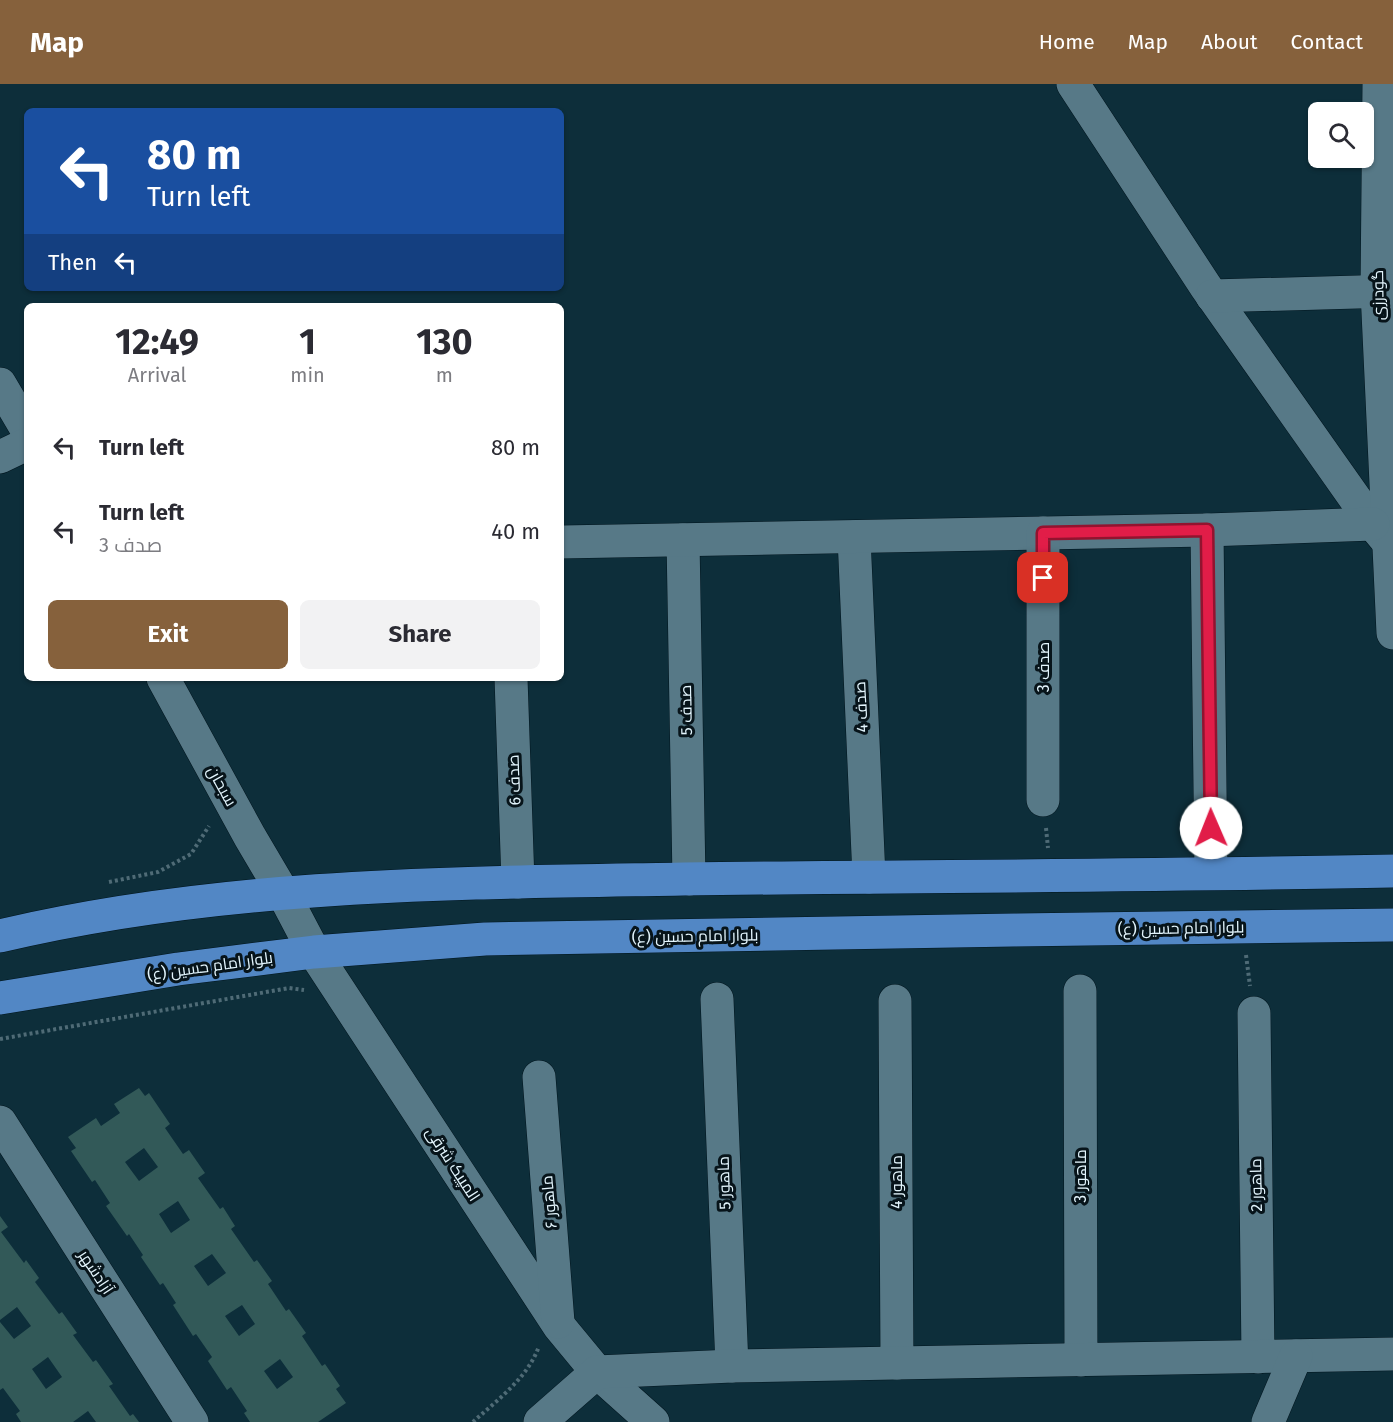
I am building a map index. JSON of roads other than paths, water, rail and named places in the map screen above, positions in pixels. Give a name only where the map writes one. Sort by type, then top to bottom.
[{"type":"main road","points":[[0,936],[120,913],[283,892],[457,883],[1393,871]]},
{"type":"main road","name":"بلوار امام حسین (ع)","points":[[0,998],[178,969],[314,952],[485,939],[1393,926]]},
{"type":"street","points":[[1073,84],[1212,296],[1385,538]]},
{"type":"street","name":"گودرزی","points":[[1379,84],[1385,291],[1385,538],[1393,633]]},
{"type":"street","points":[[1212,296],[1385,291]]},
{"type":"street","points":[[0,384],[24,425]]},
{"type":"street","points":[[0,458],[24,446]]},
{"type":"street","points":[[564,542],[1207,530],[1385,538]]},
{"type":"street","points":[[1207,530],[1211,873]]},
{"type":"street","name":"صدف 3","points":[[1043,533],[1043,800]]},
{"type":"street","name":"صدف 4","points":[[854,537],[869,877]]},
{"type":"street","name":"صدف 5","points":[[683,540],[689,879]]},
{"type":"street","name":"سبحان","points":[[165,681],[250,837],[283,892],[314,952]]},
{"type":"street","name":"صدف 6","points":[[511,681],[518,882]]},
{"type":"street","name":"المپیک شرقی","points":[[314,952],[550,1332],[653,1422]]},
{"type":"street","name":"ماهور 3","points":[[1080,992],[1081,1360]]},
{"type":"street","name":"ماهور 5","points":[[717,999],[732,1366]]},
{"type":"street","name":"ماهور 4","points":[[895,1001],[897,1363]]},
{"type":"street","name":"ماهور 2","points":[[1254,1012],[1258,1357]]},
{"type":"street","name":"ماهور ۶","points":[[539,1077],[550,1332]]},
{"type":"street","name":"آزادشهر","points":[[0,1122],[192,1422]]},
{"type":"street","points":[[540,1422],[597,1372],[732,1366],[1393,1354]]},
{"type":"street","points":[[1268,1422],[1296,1356]]}]
